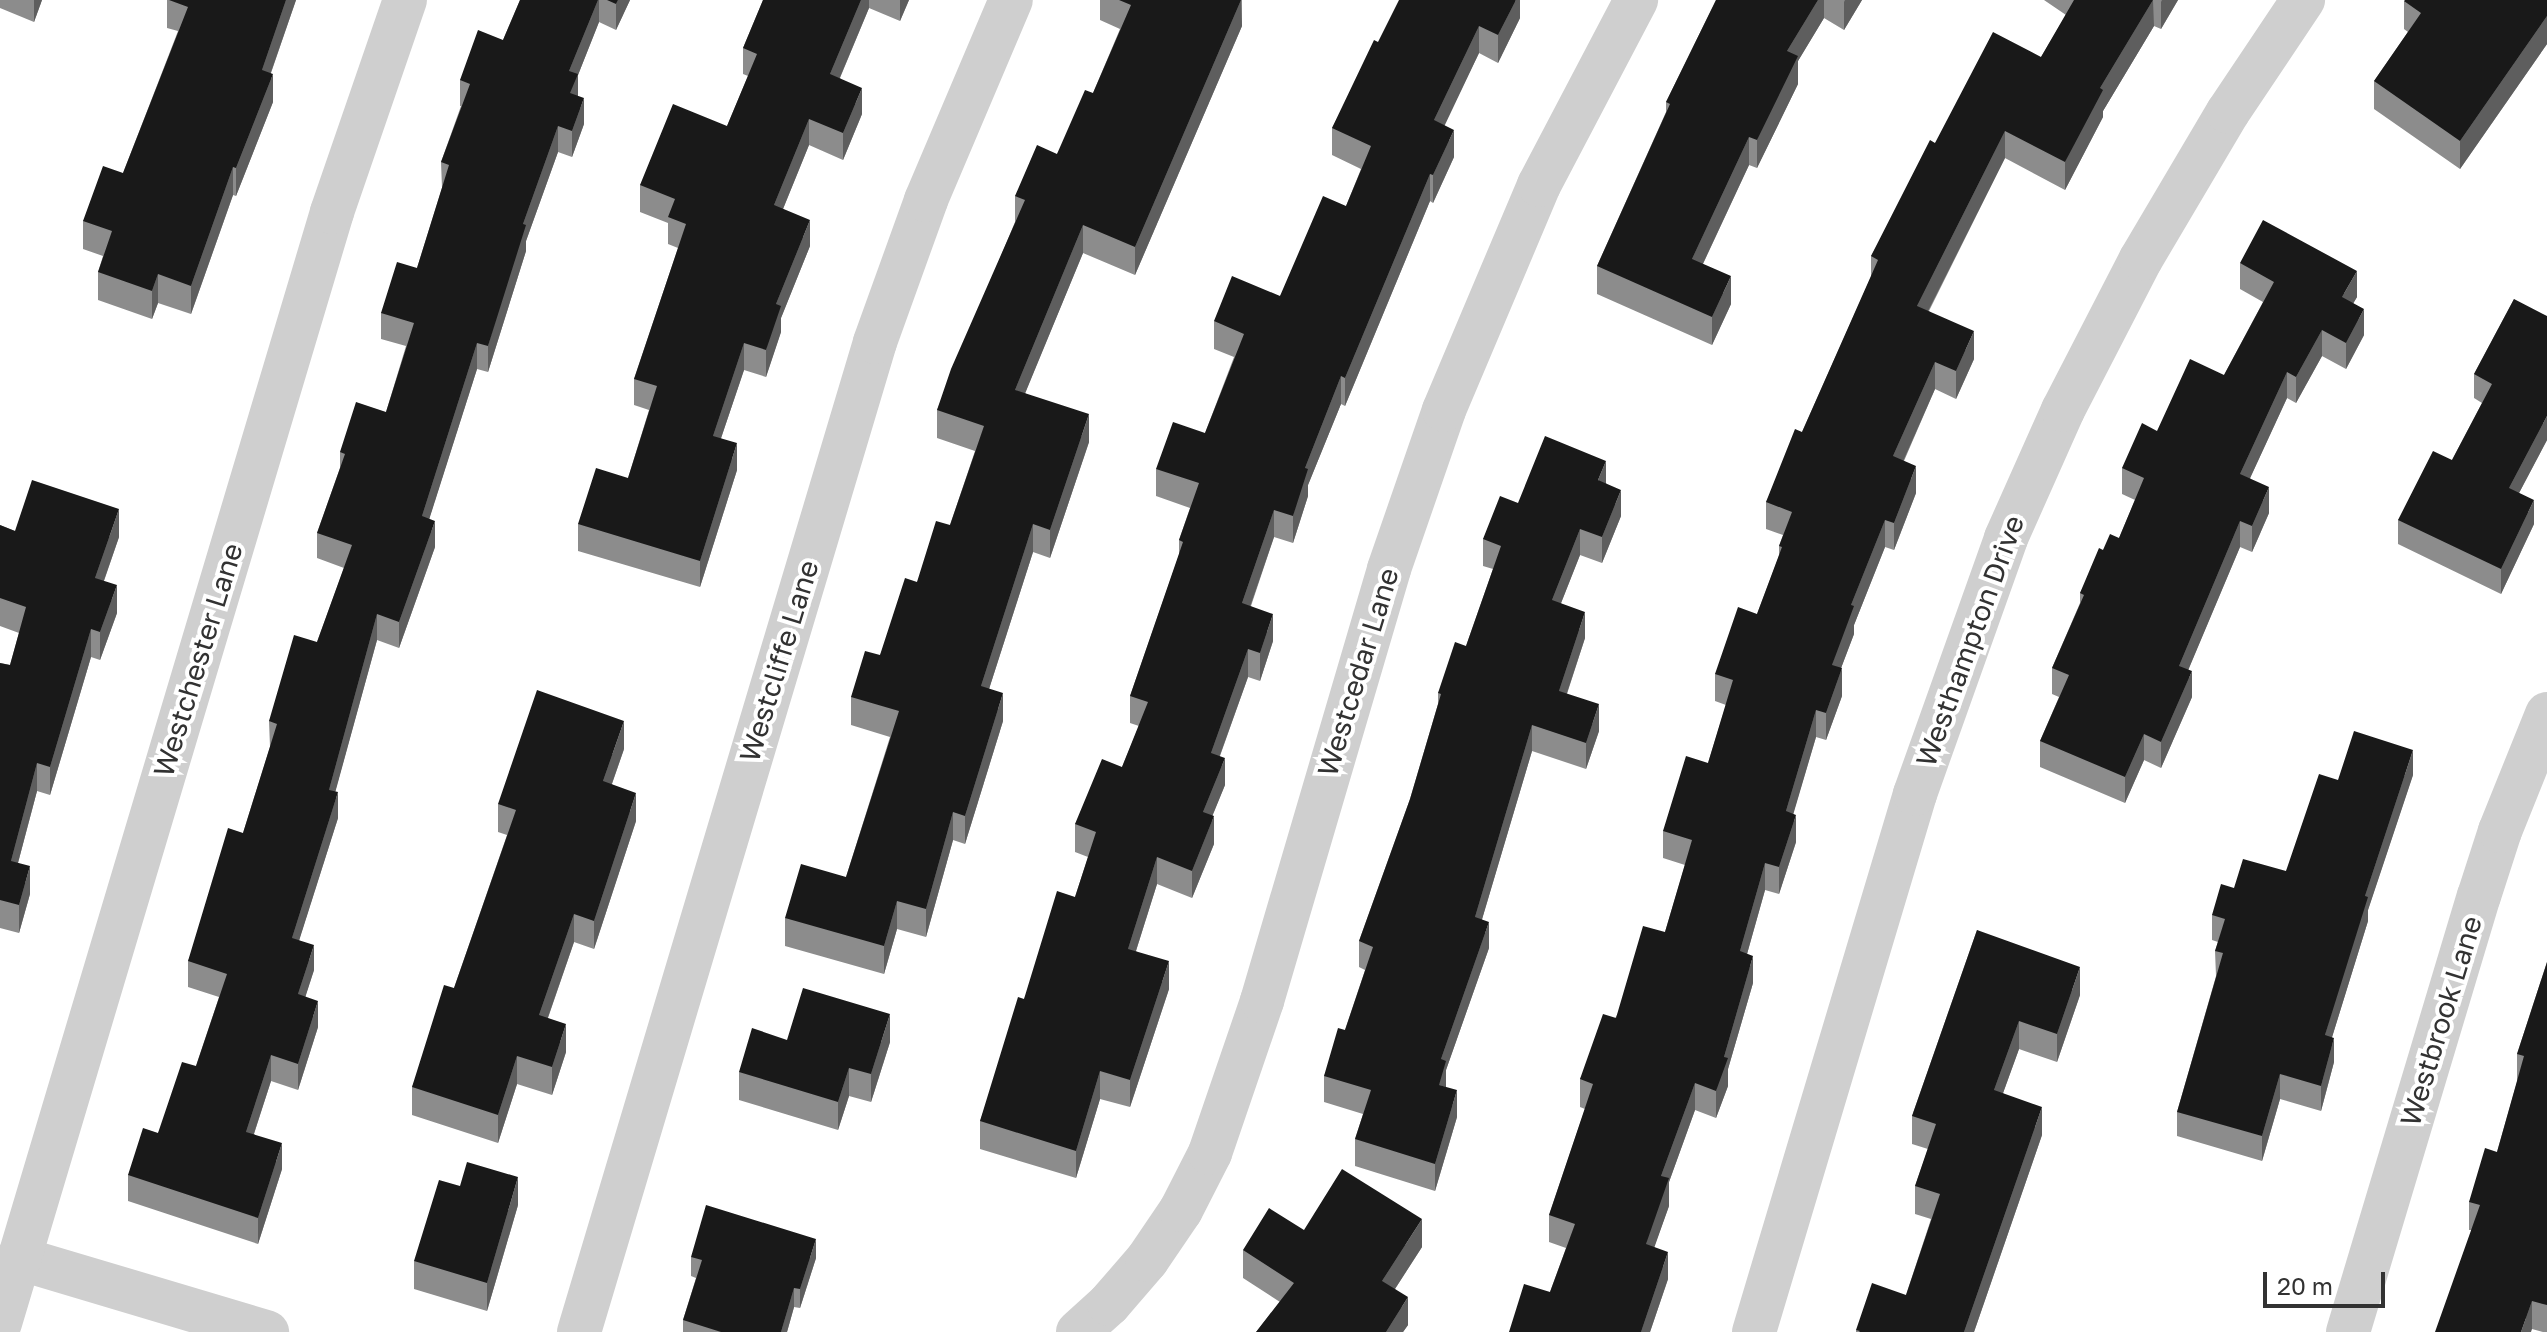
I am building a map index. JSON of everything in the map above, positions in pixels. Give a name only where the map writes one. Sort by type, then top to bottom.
[{"type":"street","name":"Westchester Lane","points":[[0,1323],[332,212],[405,0]]},
{"type":"street","name":"Westcliffe Lane","points":[[579,1332],[875,342],[926,200],[1011,0]]},
{"type":"street","name":"Westcedar Lane","points":[[1078,1332],[1109,1304],[1147,1260],[1181,1210],[1210,1153],[1262,1001],[1389,569],[1439,425],[1539,185],[1636,0]]},
{"type":"street","name":"Westhampton Drive","points":[[1754,1332],[1919,781],[2006,538],[2063,410],[2141,259],[2228,112],[2303,0]]},
{"type":"street","name":"Westbrook Lane","points":[[2348,1332],[2479,896],[2500,831],[2547,714]]},
{"type":"street","points":[[18,1258],[267,1332]]},
{"type":"building","points":[[169,0],[286,0],[262,70],[273,74],[236,168],[233,167],[191,286],[158,274],[152,291],[98,272],[112,231],[83,221],[103,166],[123,173],[188,7]]},
{"type":"building","points":[[520,0],[598,0],[569,71],[578,74],[570,93],[584,98],[572,131],[558,126],[523,224],[526,225],[488,346],[477,343],[422,516],[435,521],[399,622],[377,614],[329,790],[338,792],[292,938],[314,945],[298,994],[318,1001],[298,1064],[271,1055],[246,1132],[282,1143],[258,1218],[128,1175],[143,1128],[158,1133],[182,1062],[196,1066],[227,974],[188,961],[228,828],[243,833],[277,724],[269,721],[294,635],[317,642],[352,545],[317,533],[345,454],[340,452],[356,402],[386,412],[414,323],[381,313],[397,262],[417,268],[449,165],[441,162],[470,84],[460,80],[478,30],[503,40]]},
{"type":"building","points":[[763,0],[861,0],[830,74],[862,88],[843,133],[809,119],[774,205],[810,220],[776,304],[781,306],[766,350],[744,343],[713,436],[737,443],[700,561],[578,524],[596,468],[628,478],[657,386],[634,379],[686,224],[668,217],[675,199],[640,185],[673,104],[727,126],[757,54],[743,48]]},
{"type":"building","points":[[1119,0],[1241,0],[1135,247],[1083,225],[1015,390],[1089,414],[1050,530],[1033,524],[981,686],[1003,693],[965,816],[953,812],[926,909],[897,901],[884,946],[785,918],[801,864],[846,877],[899,711],[851,697],[865,651],[880,655],[905,578],[917,582],[936,521],[950,525],[984,426],[937,410],[951,369],[1025,200],[1015,196],[1037,145],[1057,154],[1085,90],[1093,93],[1131,5]]},
{"type":"building","points":[[1399,0],[1516,0],[1498,35],[1479,26],[1434,120],[1454,130],[1433,175],[1430,174],[1345,378],[1341,376],[1305,468],[1308,469],[1293,516],[1274,510],[1242,603],[1273,614],[1260,653],[1248,649],[1211,753],[1225,758],[1203,812],[1214,816],[1192,871],[1157,857],[1128,949],[1169,961],[1130,1080],[1100,1071],[1076,1151],[980,1121],[1018,997],[1024,999],[1057,891],[1075,897],[1096,832],[1075,824],[1102,759],[1122,767],[1148,702],[1130,696],[1183,542],[1179,540],[1199,483],[1156,469],[1173,422],[1205,433],[1244,334],[1214,321],[1232,276],[1280,296],[1323,196],[1346,206],[1371,146],[1332,128],[1374,40],[1378,42]]},
{"type":"building","points":[[1716,0],[1818,0],[1787,51],[1798,56],[1757,140],[1749,137],[1692,259],[1731,276],[1712,317],[1597,266],[1670,104],[1666,102]]},
{"type":"building","points":[[2074,0],[2153,0],[2100,88],[2103,90],[2065,162],[2005,131],[1917,306],[1974,331],[1956,371],[1935,362],[1893,456],[1916,466],[1894,523],[1885,520],[1851,605],[1854,606],[1832,665],[1842,668],[1826,713],[1816,710],[1786,811],[1796,815],[1779,867],[1765,863],[1740,951],[1753,956],[1724,1057],[1728,1058],[1716,1091],[1695,1083],[1661,1176],[1669,1178],[1646,1244],[1668,1252],[1641,1332],[1509,1332],[1524,1284],[1550,1292],[1575,1224],[1549,1215],[1593,1084],[1580,1079],[1603,1014],[1616,1018],[1643,926],[1665,932],[1692,840],[1663,831],[1686,756],[1708,763],[1733,680],[1715,674],[1738,607],[1757,614],[1782,547],[1779,546],[1792,512],[1766,502],[1795,429],[1802,432],[1878,260],[1871,256],[1930,140],[1935,143],[1993,32],[2041,57]]},
{"type":"building","points":[[2405,0],[2547,0],[2547,16],[2460,141],[2374,81],[2421,13]]},
{"type":"building","points":[[2263,220],[2357,271],[2342,297],[2364,309],[2346,343],[2322,330],[2296,377],[2287,372],[2240,474],[2269,487],[2252,526],[2240,521],[2179,666],[2192,671],[2161,742],[2144,734],[2125,777],[2040,741],[2069,675],[2052,668],[2084,595],[2080,593],[2099,548],[2103,550],[2110,534],[2119,538],[2144,478],[2122,468],[2142,423],[2157,431],[2190,359],[2224,375],[2274,282],[2240,263]]},
{"type":"building","points":[[2514,299],[2547,316],[2547,416],[2509,488],[2534,500],[2501,569],[2398,520],[2433,451],[2452,460],[2492,384],[2474,374]]},
{"type":"building","points":[[1545,436],[1606,461],[1598,480],[1621,490],[1602,537],[1580,529],[1552,600],[1585,612],[1559,691],[1599,704],[1586,743],[1532,725],[1475,917],[1489,922],[1441,1059],[1446,1061],[1439,1085],[1457,1090],[1435,1164],[1355,1139],[1371,1090],[1324,1076],[1338,1028],[1345,1030],[1373,947],[1359,941],[1410,799],[1455,642],[1466,646],[1501,546],[1483,539],[1500,496],[1518,503]]},
{"type":"building","points":[[32,480],[119,509],[95,578],[117,585],[100,632],[91,629],[50,767],[37,763],[11,861],[30,866],[19,905],[0,900],[0,663],[10,665],[26,607],[0,598],[0,525],[15,531]]},
{"type":"building","points":[[537,690],[624,721],[603,781],[636,793],[594,921],[574,914],[539,1015],[566,1024],[552,1067],[517,1056],[498,1115],[412,1087],[444,985],[454,988],[516,810],[498,804]]},
{"type":"building","points":[[2354,731],[2413,750],[2365,896],[2368,897],[2325,1035],[2334,1038],[2321,1086],[2280,1074],[2262,1136],[2177,1112],[2223,953],[2215,951],[2225,919],[2212,915],[2221,884],[2234,888],[2243,859],[2286,871],[2319,774],[2338,780]]},
{"type":"building","points":[[1977,930],[2080,967],[2057,1034],[2019,1021],[1994,1090],[2042,1107],[1964,1332],[1859,1332],[1856,1330],[1872,1283],[1906,1295],[1940,1194],[1915,1186],[1936,1124],[1912,1116]]},
{"type":"building","points":[[2547,962],[2547,1305],[2532,1301],[2521,1332],[2435,1332],[2480,1205],[2469,1202],[2485,1148],[2497,1152],[2524,1056],[2517,1054]]},
{"type":"building","points":[[803,988],[890,1014],[871,1074],[849,1068],[838,1102],[739,1072],[752,1028],[787,1040]]},
{"type":"building","points":[[467,1162],[518,1177],[487,1283],[414,1261],[439,1180],[460,1186]]},
{"type":"building","points":[[1342,1169],[1422,1219],[1382,1281],[1408,1297],[1386,1332],[1256,1332],[1294,1283],[1243,1250],[1269,1208],[1304,1230]]},
{"type":"building","points":[[706,1205],[816,1239],[800,1289],[794,1288],[781,1332],[721,1332],[683,1320],[702,1260],[691,1257]]}]
